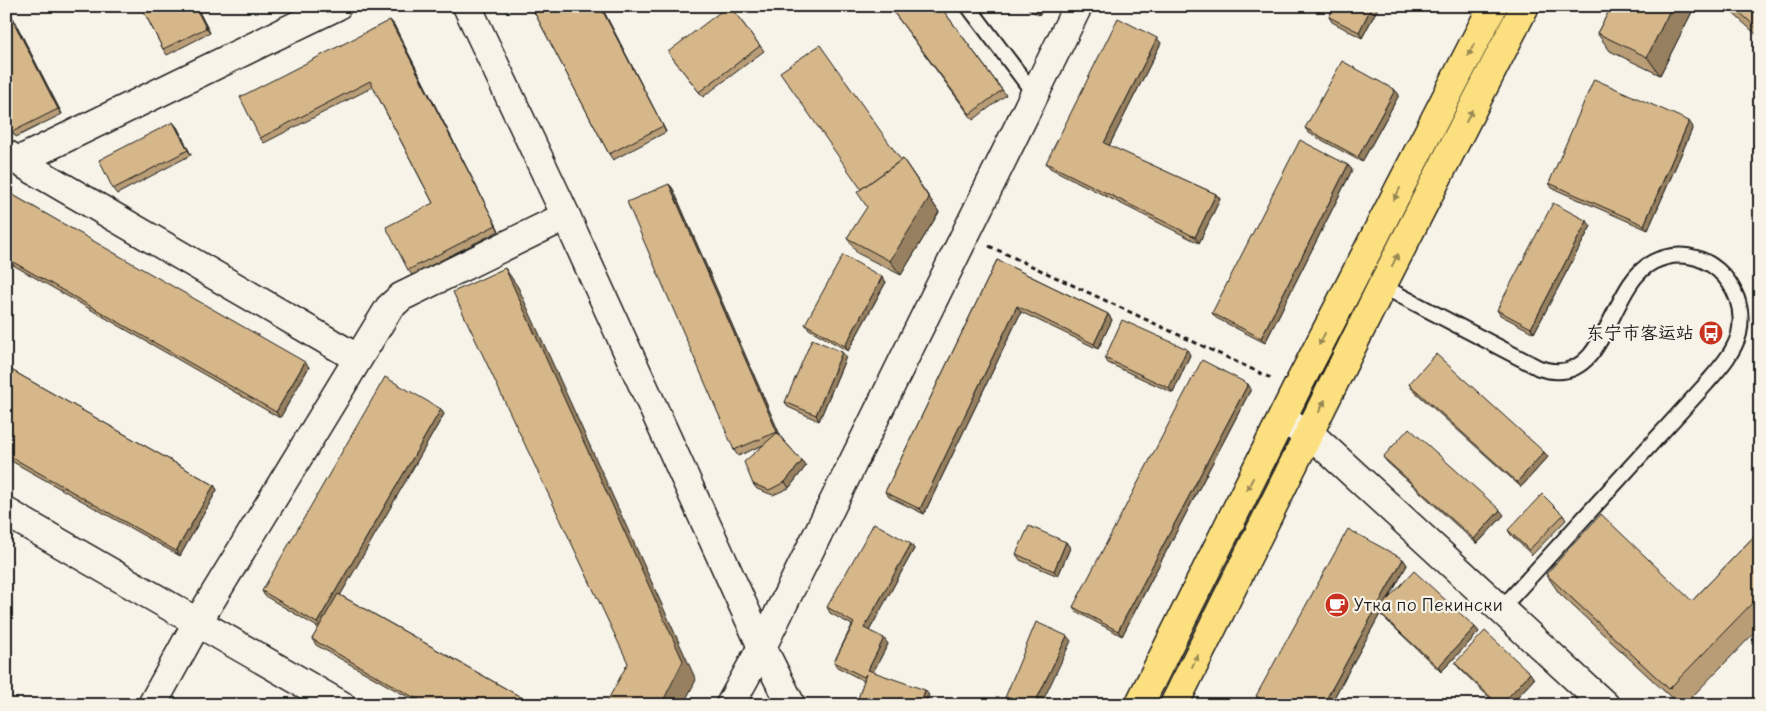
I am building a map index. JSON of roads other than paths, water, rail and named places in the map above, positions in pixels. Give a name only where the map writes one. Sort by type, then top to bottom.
[{"type":"highway","points":[[1139,705],[1296,390],[1493,6]]},
{"type":"highway","points":[[1174,705],[1308,432],[1525,6]]},
{"type":"street","points":[[12,158],[337,6]]},
{"type":"street","points":[[467,6],[566,216],[790,705]]},
{"type":"street","points":[[730,705],[762,647],[1078,6]]},
{"type":"street","points":[[12,158],[357,358]]},
{"type":"street","points":[[152,705],[197,624],[388,308],[401,297],[566,216]]},
{"type":"street","points":[[1282,421],[1308,432],[1605,705]]},
{"type":"street","points":[[6,512],[197,624],[341,705]]},
{"type":"lane","points":[[968,6],[1035,95]]},
{"type":"lane","points":[[1382,286],[1539,368],[1554,372],[1576,367],[1583,363],[1593,352],[1636,274],[1653,262],[1673,256],[1693,257],[1712,265],[1727,278],[1737,296],[1741,316],[1738,335],[1726,360],[1500,610]]},
{"type":"place","name":"东宁市客运站","points":[[1711,333]]},
{"type":"place","name":"Утка по Пекински","points":[[1337,605]]}]
